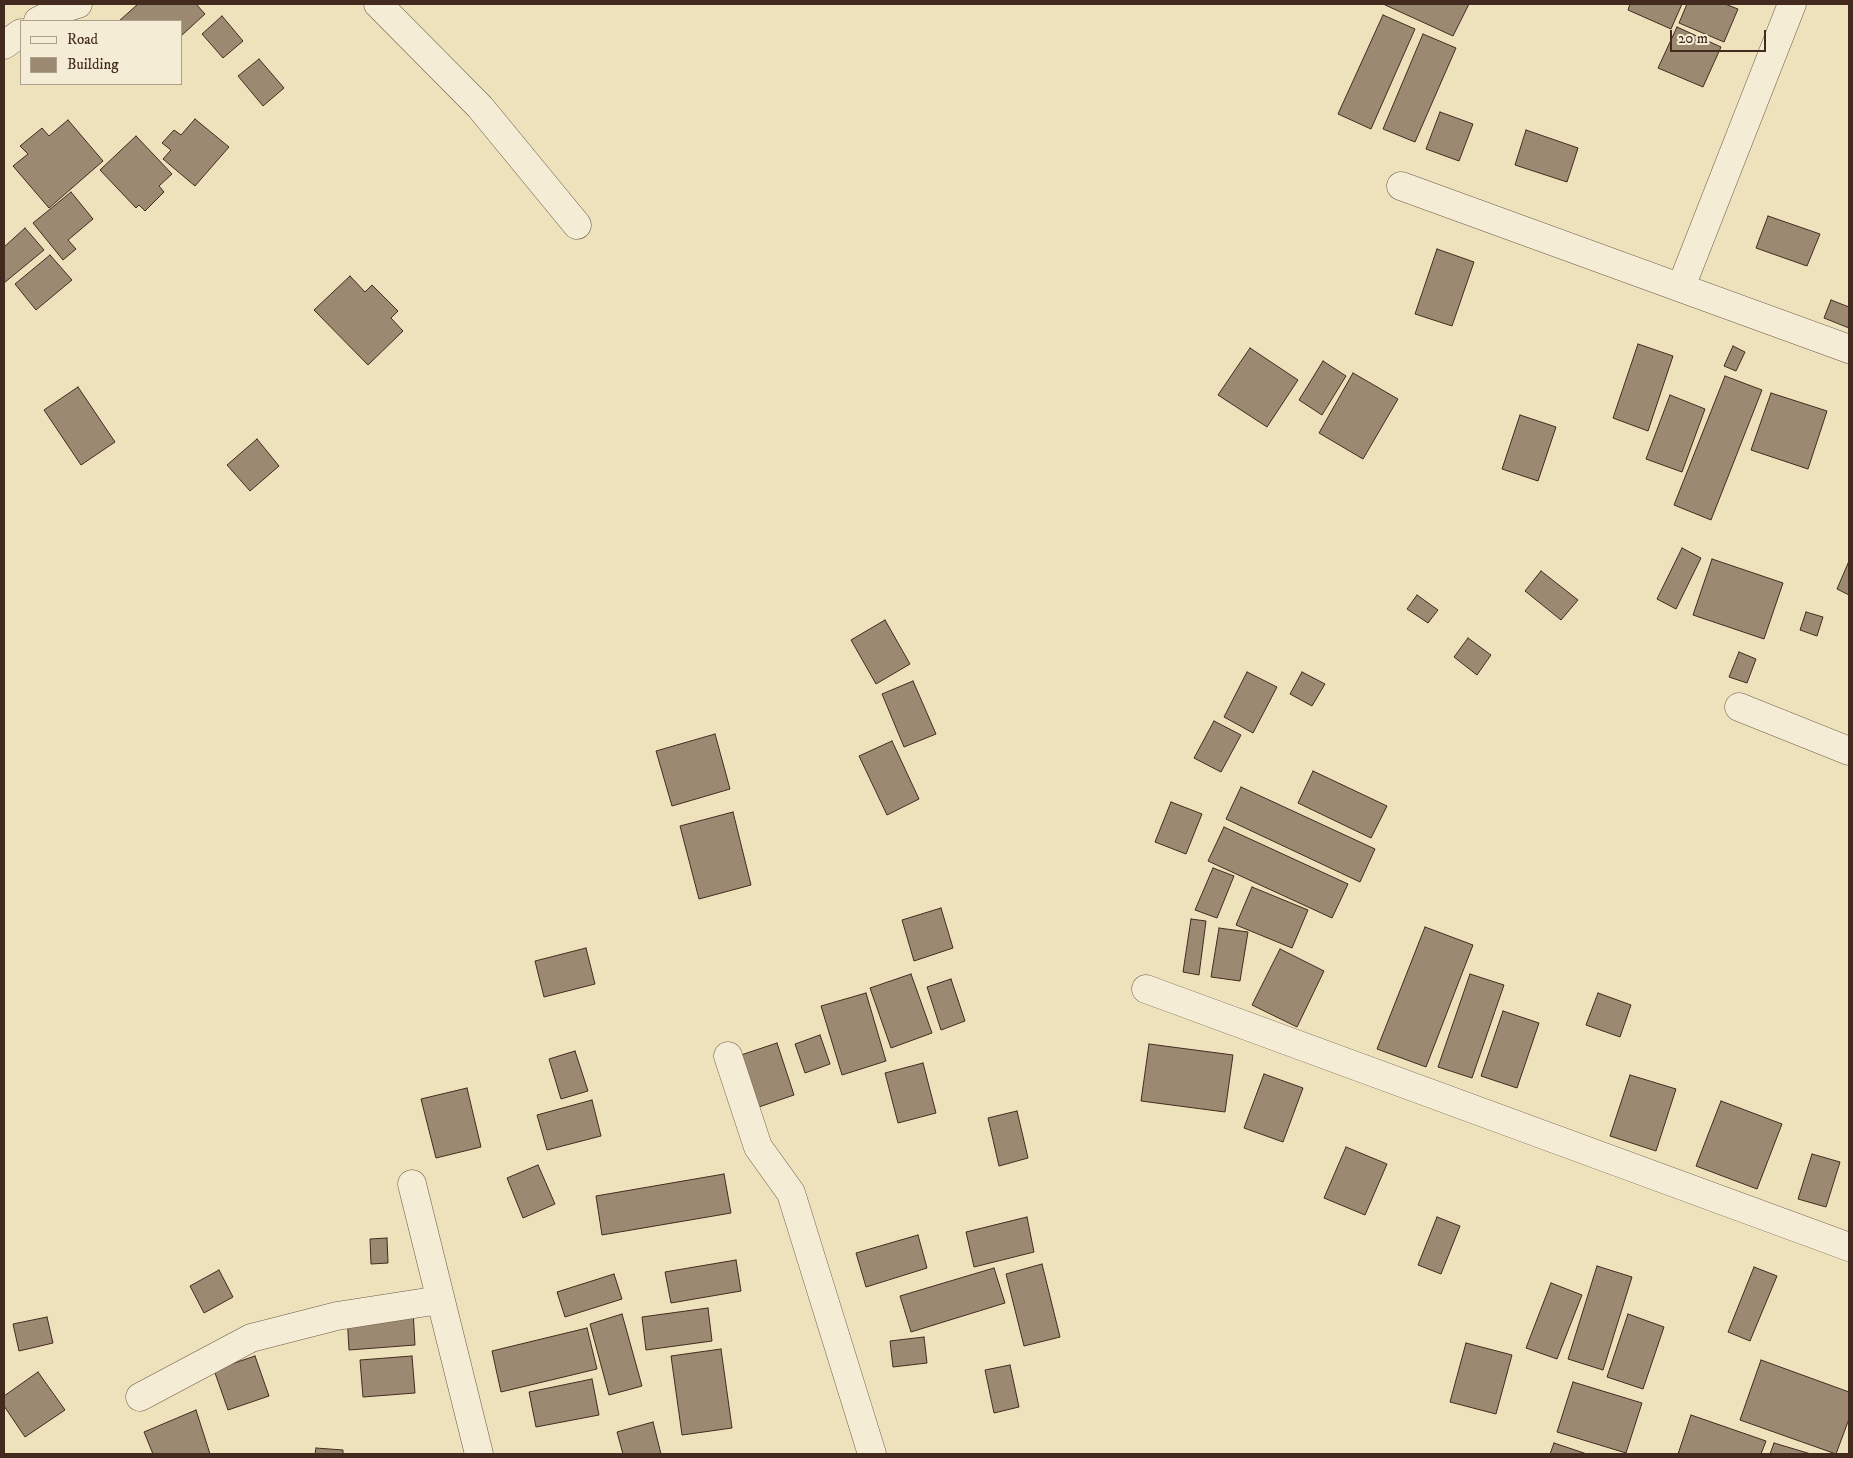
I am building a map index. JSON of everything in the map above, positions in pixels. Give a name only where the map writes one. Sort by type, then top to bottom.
[{"type":"street","points":[[40,20],[62,9],[78,4]]},
{"type":"street","points":[[378,4],[480,107],[577,225]]},
{"type":"street","points":[[1681,287],[1792,4]]},
{"type":"street","points":[[4,45],[20,34]]},
{"type":"street","points":[[1401,186],[1849,349]]},
{"type":"street","points":[[1739,707],[1849,751]]},
{"type":"street","points":[[1146,990],[1849,1247]]},
{"type":"street","points":[[728,1056],[758,1147],[791,1193],[872,1454]]},
{"type":"street","points":[[412,1184],[479,1454]]},
{"type":"street","points":[[140,1396],[251,1338],[337,1316],[440,1300]]},
{"type":"building","points":[[138,4],[196,4],[205,14],[182,35],[182,20],[120,20]]},
{"type":"building","points":[[1383,4],[1469,4],[1453,36]]},
{"type":"building","points":[[1630,4],[1682,4],[1671,29],[1628,10]]},
{"type":"building","points":[[1687,4],[1725,4],[1738,9],[1724,42],[1679,23]]},
{"type":"building","points":[[1383,15],[1415,29],[1371,129],[1338,114]]},
{"type":"building","points":[[222,16],[243,41],[223,58],[202,34]]},
{"type":"building","points":[[1677,27],[1721,47],[1703,87],[1658,68]]},
{"type":"building","points":[[1423,34],[1456,48],[1415,142],[1383,129]]},
{"type":"building","points":[[259,59],[284,88],[263,106],[238,76]]},
{"type":"building","points":[[1440,112],[1473,124],[1459,161],[1426,149]]},
{"type":"building","points":[[195,119],[229,147],[195,186],[163,159],[171,150],[162,143],[174,130],[181,135]]},
{"type":"building","points":[[68,120],[103,161],[49,208],[13,166],[28,154],[20,146],[42,128],[49,136]]},
{"type":"building","points":[[1526,130],[1578,148],[1567,182],[1515,165]]},
{"type":"building","points":[[136,136],[172,174],[159,186],[164,192],[145,211],[139,205],[136,208],[100,170]]},
{"type":"building","points":[[71,192],[93,219],[68,240],[76,249],[63,260],[33,223]]},
{"type":"building","points":[[1768,216],[1820,234],[1807,266],[1756,248]]},
{"type":"building","points":[[25,228],[44,250],[4,283],[4,247]]},
{"type":"building","points":[[1437,249],[1474,262],[1452,326],[1415,314]]},
{"type":"building","points":[[50,255],[72,280],[36,310],[15,284]]},
{"type":"building","points":[[350,276],[365,292],[372,285],[398,311],[391,318],[403,331],[368,365],[314,310]]},
{"type":"building","points":[[1831,300],[1849,307],[1849,328],[1824,318]]},
{"type":"building","points":[[1638,344],[1673,356],[1648,431],[1613,418]]},
{"type":"building","points":[[1733,346],[1745,352],[1736,371],[1724,366]]},
{"type":"building","points":[[1250,348],[1298,380],[1267,427],[1218,395]]},
{"type":"building","points":[[1323,361],[1346,376],[1322,415],[1299,400]]},
{"type":"building","points":[[1353,373],[1398,399],[1363,459],[1319,433]]},
{"type":"building","points":[[1725,376],[1762,390],[1711,520],[1674,505]]},
{"type":"building","points":[[78,387],[115,442],[81,465],[44,410]]},
{"type":"building","points":[[1771,393],[1827,411],[1808,469],[1751,450]]},
{"type":"building","points":[[1670,395],[1705,409],[1682,472],[1646,459]]},
{"type":"building","points":[[1520,415],[1556,427],[1538,481],[1502,469]]},
{"type":"building","points":[[257,439],[279,466],[250,491],[227,465]]},
{"type":"building","points":[[1682,548],[1701,558],[1676,609],[1657,599]]},
{"type":"building","points":[[1712,559],[1783,583],[1764,639],[1693,615]]},
{"type":"building","points":[[1849,561],[1849,595],[1837,589]]},
{"type":"building","points":[[1541,571],[1578,600],[1561,620],[1525,591]]},
{"type":"building","points":[[1417,595],[1438,610],[1428,623],[1407,609]]},
{"type":"building","points":[[1806,612],[1823,617],[1817,636],[1800,630]]},
{"type":"building","points":[[885,620],[910,664],[876,684],[851,640]]},
{"type":"building","points":[[1468,638],[1491,655],[1477,675],[1454,657]]},
{"type":"building","points":[[1739,652],[1756,659],[1747,683],[1729,677]]},
{"type":"building","points":[[1247,672],[1277,687],[1253,733],[1224,717]]},
{"type":"building","points":[[1302,672],[1325,684],[1312,706],[1290,694]]},
{"type":"building","points":[[913,681],[936,734],[904,747],[882,694]]},
{"type":"building","points":[[1214,721],[1241,735],[1221,772],[1194,758]]},
{"type":"building","points":[[715,734],[730,789],[672,806],[656,751]]},
{"type":"building","points":[[892,741],[919,799],[887,815],[859,756]]},
{"type":"building","points":[[1313,771],[1387,806],[1371,838],[1298,803]]},
{"type":"building","points":[[1241,787],[1375,849],[1360,882],[1226,819]]},
{"type":"building","points":[[1171,802],[1202,814],[1186,854],[1155,842]]},
{"type":"building","points":[[733,812],[751,885],[699,899],[680,826]]},
{"type":"building","points":[[1224,827],[1348,884],[1332,918],[1208,861]]},
{"type":"building","points":[[1213,868],[1234,876],[1217,918],[1195,910]]},
{"type":"building","points":[[1252,887],[1308,910],[1292,948],[1236,925]]},
{"type":"building","points":[[941,908],[953,948],[914,961],[902,920]]},
{"type":"building","points":[[1191,919],[1206,921],[1199,975],[1183,972]]},
{"type":"building","points":[[1425,927],[1473,945],[1426,1067],[1377,1049]]},
{"type":"building","points":[[1219,928],[1248,932],[1240,981],[1211,977]]},
{"type":"building","points":[[586,948],[595,984],[544,997],[535,961]]},
{"type":"building","points":[[1280,949],[1324,971],[1297,1027],[1252,1005]]},
{"type":"building","points":[[911,974],[932,1033],[891,1048],[870,988]]},
{"type":"building","points":[[1470,974],[1504,985],[1472,1078],[1438,1067]]},
{"type":"building","points":[[951,979],[965,1021],[941,1030],[927,987]]},
{"type":"building","points":[[866,993],[886,1061],[842,1075],[821,1006]]},
{"type":"building","points":[[1598,993],[1631,1005],[1620,1037],[1586,1025]]},
{"type":"building","points":[[1503,1011],[1539,1023],[1517,1088],[1481,1076]]},
{"type":"building","points":[[820,1035],[830,1064],[805,1073],[795,1044]]},
{"type":"building","points":[[777,1043],[794,1095],[756,1108],[738,1056]]},
{"type":"building","points":[[1149,1044],[1233,1055],[1225,1112],[1141,1101]]},
{"type":"building","points":[[575,1051],[588,1091],[561,1099],[549,1059]]},
{"type":"building","points":[[923,1063],[936,1113],[898,1123],[885,1073]]},
{"type":"building","points":[[1264,1074],[1303,1088],[1283,1142],[1244,1128]]},
{"type":"building","points":[[1630,1075],[1676,1089],[1656,1151],[1610,1136]]},
{"type":"building","points":[[467,1088],[481,1147],[436,1158],[421,1099]]},
{"type":"building","points":[[592,1100],[601,1136],[547,1150],[537,1115]]},
{"type":"building","points":[[1721,1101],[1782,1124],[1757,1189],[1696,1166]]},
{"type":"building","points":[[1017,1111],[1028,1158],[999,1166],[988,1118]]},
{"type":"building","points":[[1346,1147],[1387,1164],[1365,1215],[1324,1198]]},
{"type":"building","points":[[1812,1154],[1840,1162],[1826,1207],[1798,1199]]},
{"type":"building","points":[[538,1165],[555,1204],[523,1218],[507,1178]]},
{"type":"building","points":[[724,1174],[731,1213],[602,1235],[596,1196]]},
{"type":"building","points":[[1027,1217],[1034,1252],[974,1267],[966,1232]]},
{"type":"building","points":[[1437,1217],[1460,1226],[1441,1274],[1418,1265]]},
{"type":"building","points":[[918,1235],[927,1268],[866,1287],[856,1253]]},
{"type":"building","points":[[387,1238],[388,1263],[371,1264],[370,1239]]},
{"type":"building","points":[[736,1260],[741,1291],[671,1303],[665,1272]]},
{"type":"building","points":[[1042,1264],[1060,1337],[1024,1346],[1006,1274]]},
{"type":"building","points":[[1597,1266],[1632,1277],[1603,1370],[1568,1359]]},
{"type":"building","points":[[1754,1267],[1777,1276],[1750,1341],[1728,1332]]},
{"type":"building","points":[[994,1268],[1005,1303],[911,1332],[900,1296]]},
{"type":"building","points":[[219,1270],[233,1297],[204,1313],[190,1286]]},
{"type":"building","points":[[614,1274],[622,1299],[565,1317],[557,1292]]},
{"type":"building","points":[[1551,1283],[1582,1295],[1557,1359],[1526,1348]]},
{"type":"building","points":[[708,1308],[712,1341],[646,1350],[642,1317]]},
{"type":"building","points":[[413,1310],[415,1345],[349,1350],[347,1315]]},
{"type":"building","points":[[622,1314],[642,1386],[609,1395],[590,1324]]},
{"type":"building","points":[[1628,1314],[1664,1327],[1643,1389],[1607,1377]]},
{"type":"building","points":[[47,1317],[53,1343],[19,1351],[13,1324]]},
{"type":"building","points":[[587,1328],[597,1369],[501,1392],[492,1351]]},
{"type":"building","points":[[924,1337],[927,1363],[893,1367],[890,1341]]},
{"type":"building","points":[[1466,1343],[1512,1355],[1496,1414],[1450,1402]]},
{"type":"building","points":[[721,1349],[732,1428],[682,1435],[671,1356]]},
{"type":"building","points":[[255,1356],[269,1396],[228,1410],[214,1370]]},
{"type":"building","points":[[412,1356],[415,1393],[363,1397],[360,1360]]},
{"type":"building","points":[[1761,1360],[1849,1392],[1849,1419],[1836,1454],[1740,1420]]},
{"type":"building","points":[[1010,1365],[1019,1407],[994,1413],[985,1370]]},
{"type":"building","points":[[38,1372],[65,1410],[25,1437],[4,1406],[4,1396]]},
{"type":"building","points":[[592,1379],[599,1415],[536,1427],[529,1392]]},
{"type":"building","points":[[1573,1382],[1642,1403],[1626,1453],[1557,1432]]},
{"type":"building","points":[[196,1410],[210,1454],[153,1454],[144,1432]]},
{"type":"building","points":[[1691,1415],[1766,1441],[1761,1454],[1678,1454]]},
{"type":"building","points":[[653,1422],[661,1454],[623,1454],[617,1432]]},
{"type":"building","points":[[1554,1443],[1587,1454],[1550,1454]]},
{"type":"building","points":[[1774,1443],[1811,1454],[1770,1454]]},
{"type":"building","points":[[316,1448],[343,1450],[343,1454],[315,1454]]}]
